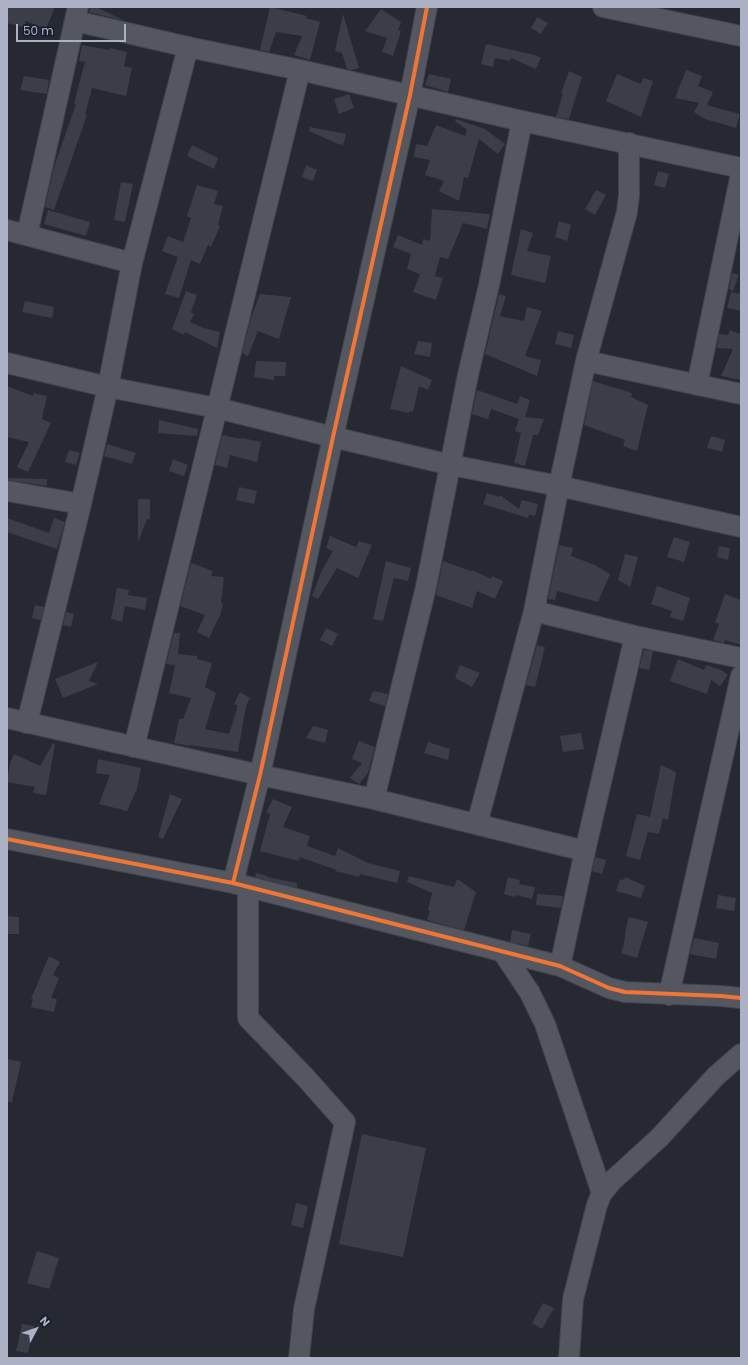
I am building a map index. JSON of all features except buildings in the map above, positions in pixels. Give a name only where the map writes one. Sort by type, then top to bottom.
[{"type":"street","points":[[299,1358],[304,1309],[345,1122],[248,1018],[241,885],[260,776],[333,437],[410,95],[427,7]]},
{"type":"street","points":[[603,7],[664,13],[741,36]]},
{"type":"street","points":[[27,235],[77,14],[188,47],[300,70],[522,121],[741,168]]},
{"type":"street","points":[[27,722],[81,504],[108,387],[132,263],[188,47]]},
{"type":"street","points":[[134,747],[300,70]]},
{"type":"street","points":[[374,799],[424,594],[468,375],[489,285],[522,121]]},
{"type":"street","points":[[477,824],[534,611],[586,361],[627,212],[629,195],[629,143]]},
{"type":"street","points":[[697,385],[741,174]]},
{"type":"street","points":[[7,230],[132,263]]},
{"type":"street","points":[[586,361],[741,394]]},
{"type":"street","points":[[7,363],[108,387],[217,408],[451,465],[559,486],[741,527]]},
{"type":"street","points":[[7,491],[81,504]]},
{"type":"street","points":[[534,611],[635,636],[741,658]]},
{"type":"street","points":[[560,966],[584,850],[635,636]]},
{"type":"street","points":[[669,995],[741,676]]},
{"type":"street","points":[[7,718],[260,776],[374,799],[584,850]]},
{"type":"street","points":[[7,839],[241,885],[560,966],[609,988],[625,992],[741,998]]},
{"type":"street","points":[[502,951],[530,993],[545,1024],[602,1194]]},
{"type":"street","points":[[569,1358],[573,1299],[597,1205],[602,1194],[612,1181],[659,1138],[716,1076],[741,1054]]},
{"type":"cycle path","points":[[233,883],[260,775],[333,437],[410,95],[427,7]]},
{"type":"cycle path","points":[[7,839],[233,883],[560,966],[609,988],[625,992],[741,998]]}]
